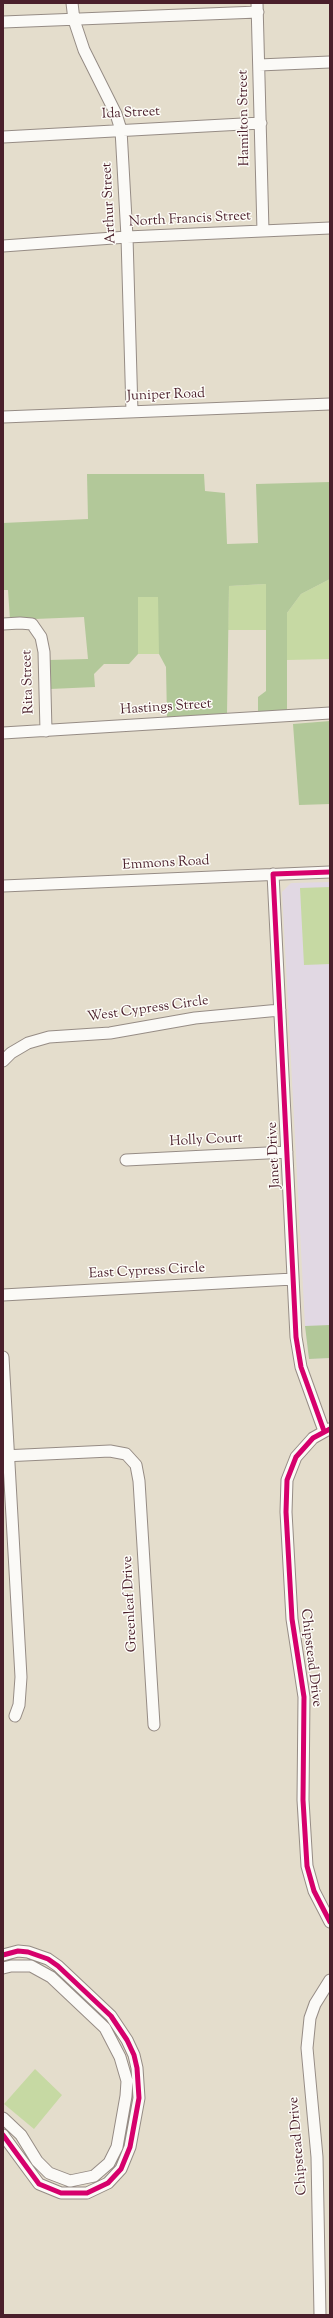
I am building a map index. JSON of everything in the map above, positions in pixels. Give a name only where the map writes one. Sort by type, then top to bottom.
[{"type":"street","name":"Arthur Street","points":[[72,3],[74,20],[84,50],[116,114],[121,130],[127,237],[132,412]]},
{"type":"street","points":[[3,22],[74,20],[257,8]]},
{"type":"street","name":"Hamilton Street","points":[[257,8],[263,232]]},
{"type":"street","points":[[259,65],[330,62]]},
{"type":"street","name":"Ida Street","points":[[3,137],[261,123]]},
{"type":"street","name":"North Francis Street","points":[[3,246],[127,237],[330,228]]},
{"type":"street","name":"Juniper Road","points":[[3,417],[330,404]]},
{"type":"street","name":"Rita Street","points":[[3,624],[32,624],[39,632],[44,652],[46,731]]},
{"type":"street","name":"Hastings Street","points":[[3,733],[330,713]]},
{"type":"street","name":"Emmons Road","points":[[3,886],[330,872]]},
{"type":"street","name":"Janet Drive","points":[[273,874],[296,1337],[301,1367],[327,1430]]},
{"type":"street","name":"West Cypress Circle","points":[[3,1061],[11,1053],[28,1043],[49,1037],[123,1032],[195,1018],[280,1010]]},
{"type":"street","name":"Holly Court","points":[[126,1160],[287,1152]]},
{"type":"street","name":"East Cypress Circle","points":[[3,1295],[293,1279]]},
{"type":"street","points":[[3,1357],[6,1456],[22,1677],[19,1705],[15,1716]]},
{"type":"street","name":"Chipstead Drive","points":[[327,1430],[304,1447],[291,1468],[287,1486],[286,1512],[292,1618],[304,1697],[303,1800],[308,1866],[314,1891],[330,1922]]},
{"type":"street","name":"Greenleaf Drive","points":[[6,1456],[118,1451],[132,1459],[136,1464],[139,1481],[154,1725]]},
{"type":"street","points":[[3,1955],[18,1951],[28,1952],[48,1959],[58,1966],[111,2016],[127,2040],[134,2056],[137,2068],[139,2098],[130,2147],[121,2169],[108,2183],[87,2193],[61,2193],[39,2184],[3,2135]]},
{"type":"street","points":[[3,1968],[11,1966],[31,1966],[51,1977],[105,2028],[118,2052],[127,2081],[126,2096],[117,2147],[109,2163],[94,2176],[70,2181],[49,2173],[37,2161],[21,2135],[3,2118]]},
{"type":"street","name":"Chipstead Drive","points":[[320,2315],[317,2157],[309,2084],[307,2041],[310,2018],[315,2004],[330,1980]]},
{"type":"shaded area","points":[[330,882],[330,1358],[309,1359],[305,1326],[282,892],[291,883]]},
{"type":"green space","points":[[87,474],[204,474],[205,491],[225,493],[227,544],[258,543],[256,484],[330,482],[330,579],[301,594],[287,613],[287,710],[258,712],[258,697],[266,691],[266,584],[229,586],[227,714],[167,718],[166,667],[159,654],[158,597],[138,597],[138,654],[129,664],[104,664],[94,674],[95,687],[50,689],[49,660],[88,659],[84,617],[10,620],[8,590],[3,590],[3,523],[88,519]]},
{"type":"green space","points":[[330,579],[330,659],[287,660],[287,613],[301,594]]},
{"type":"green space","points":[[266,584],[266,630],[228,630],[229,586]]},
{"type":"green space","points":[[138,597],[159,597],[159,654],[138,654]]},
{"type":"green space","points":[[330,721],[330,804],[299,805],[293,724]]},
{"type":"green space","points":[[330,887],[330,964],[304,965],[300,888]]},
{"type":"green space","points":[[330,1325],[330,1358],[309,1359],[305,1326]]},
{"type":"green space","points":[[35,2069],[62,2095],[34,2129],[4,2104]]},
{"type":"cycle path","points":[[324,1431],[301,1367],[296,1337],[273,874],[330,872]]},
{"type":"cycle path","points":[[330,1429],[313,1438],[296,1457],[287,1480],[286,1512],[292,1619],[304,1697],[303,1800],[307,1866],[314,1891],[330,1922]]},
{"type":"cycle path","points":[[3,1955],[18,1951],[28,1952],[48,1959],[58,1966],[111,2016],[127,2040],[134,2055],[137,2068],[139,2098],[130,2147],[121,2169],[108,2183],[87,2193],[61,2193],[39,2184],[3,2135]]}]
